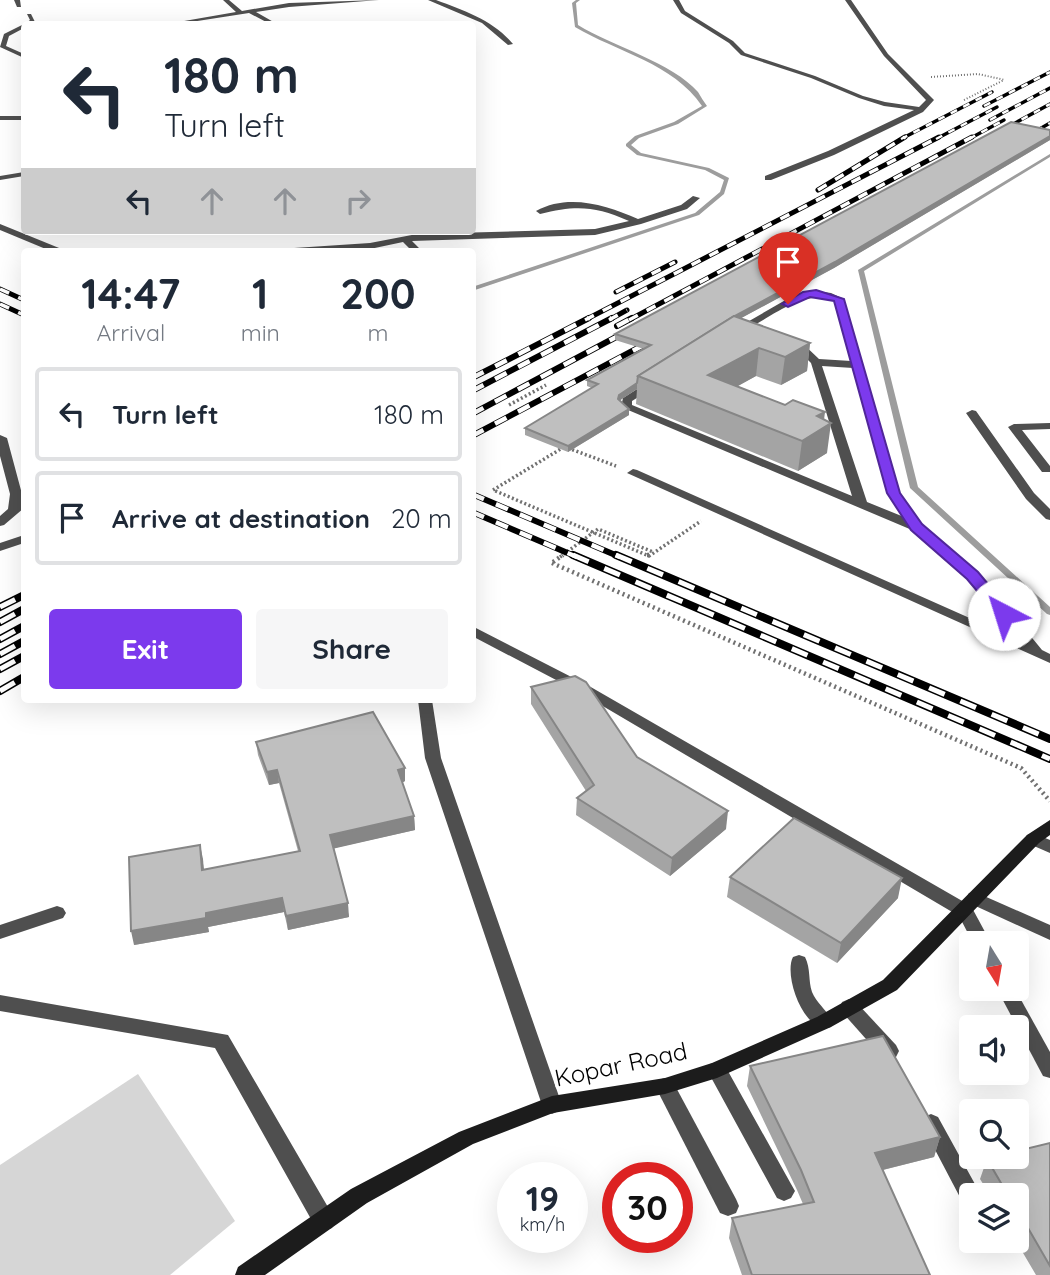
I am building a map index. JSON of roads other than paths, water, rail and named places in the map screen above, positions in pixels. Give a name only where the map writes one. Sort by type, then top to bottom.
[{"type":"street","points":[[226,0],[242,14]]},
{"type":"street","points":[[262,0],[270,8]]},
{"type":"street","points":[[192,21],[270,8],[376,0]]},
{"type":"street","points":[[431,0],[483,21],[501,32],[510,44]]},
{"type":"street","points":[[676,0],[683,12],[731,42],[743,54],[884,104],[921,109]]},
{"type":"street","points":[[768,178],[831,153],[921,109],[930,100],[886,55],[848,0]]},
{"type":"street","points":[[251,12],[268,21]]},
{"type":"street","points":[[29,15],[33,21]]},
{"type":"street","points":[[3,36],[21,27]]},
{"type":"street","points":[[3,36],[21,35]]},
{"type":"street","points":[[3,36],[3,48],[21,56]]},
{"type":"street","points":[[0,118],[21,118]]},
{"type":"street","points":[[0,178],[21,174]]},
{"type":"street","points":[[340,248],[370,246],[405,239],[595,232],[684,207],[696,198]]},
{"type":"street","points":[[540,211],[568,205],[601,205],[638,222]]},
{"type":"street","points":[[0,227],[51,248]]},
{"type":"street","points":[[405,239],[414,248]]},
{"type":"street","points":[[861,504],[816,362],[790,337],[744,327],[807,294],[835,296],[839,299],[894,493],[916,527],[973,575],[1036,652]]},
{"type":"street","points":[[816,362],[858,365]]},
{"type":"street","points":[[660,379],[627,400],[627,407],[916,527]]},
{"type":"street","points":[[972,413],[1030,496],[1050,516]]},
{"type":"street","points":[[1048,468],[1017,432],[1016,426],[1050,426]]},
{"type":"street","points":[[986,433],[1017,432]]},
{"type":"street","points":[[0,522],[19,505],[1,438]]},
{"type":"street","points":[[1015,473],[1048,468]]},
{"type":"street","points":[[633,473],[1050,659]]},
{"type":"street","points":[[0,547],[21,540]]},
{"type":"street","points":[[476,632],[584,689],[970,904],[1050,933]]},
{"type":"street","points":[[426,703],[433,758],[552,1105]]},
{"type":"street","name":"Kopar Road","points":[[246,1275],[359,1196],[466,1138],[552,1105],[665,1087],[717,1070],[824,1022],[890,985],[970,904],[1041,843],[1050,826]]},
{"type":"street","points":[[970,904],[978,931]]},
{"type":"street","points":[[0,932],[57,913]]},
{"type":"street","points":[[799,962],[803,971],[801,987],[805,999],[824,1022]]},
{"type":"street","points":[[1013,1001],[1050,1070]]},
{"type":"street","points":[[0,1003],[221,1041],[324,1221]]},
{"type":"street","points":[[849,1007],[885,1045],[899,1068]]},
{"type":"street","points":[[717,1070],[784,1191]]},
{"type":"street","points":[[665,1087],[728,1206]]},
{"type":"street","points":[[920,1102],[964,1183]]},
{"type":"waterway","points":[[476,288],[697,214],[722,193],[727,179],[707,169],[639,154],[628,145],[637,137],[676,123],[705,106],[682,80],[576,26],[574,3],[578,0]]},
{"type":"waterway","points":[[1050,155],[861,270],[914,488],[1050,612]]},
{"type":"railway","points":[[984,106],[1050,72]]},
{"type":"railway","points":[[990,120],[1050,88]]},
{"type":"railway","points":[[901,139],[992,92]]},
{"type":"railway","points":[[997,133],[1050,104]]},
{"type":"railway","points":[[936,139],[997,107]]},
{"type":"railway","points":[[969,139],[1004,120]]},
{"type":"railway","points":[[1024,138],[1050,123]]},
{"type":"railway","points":[[818,190],[905,137]]},
{"type":"railway","points":[[585,320],[939,137]]},
{"type":"railway","points":[[629,320],[972,137]]},
{"type":"railway","points":[[616,292],[675,262]]},
{"type":"railway","points":[[0,289],[21,299]]},
{"type":"railway","points":[[0,304],[21,314]]},
{"type":"railway","points":[[609,320],[627,310]]},
{"type":"railway","points":[[476,376],[589,318]]},
{"type":"railway","points":[[476,389],[612,318]]},
{"type":"railway","points":[[617,326],[632,318]]},
{"type":"railway","points":[[476,412],[633,328]]},
{"type":"railway","points":[[476,434],[655,339]]},
{"type":"railway","points":[[476,496],[620,557]]},
{"type":"railway","points":[[476,514],[577,557]]},
{"type":"railway","points":[[573,555],[1050,759]]},
{"type":"railway","points":[[616,555],[1050,739]]},
{"type":"railway","points":[[0,607],[21,596]]},
{"type":"railway","points":[[0,622],[21,611]]},
{"type":"railway","points":[[0,639],[21,628]]},
{"type":"railway","points":[[0,654],[21,643]]},
{"type":"railway","points":[[0,669],[21,658]]},
{"type":"railway","points":[[0,691],[21,679]]}]
